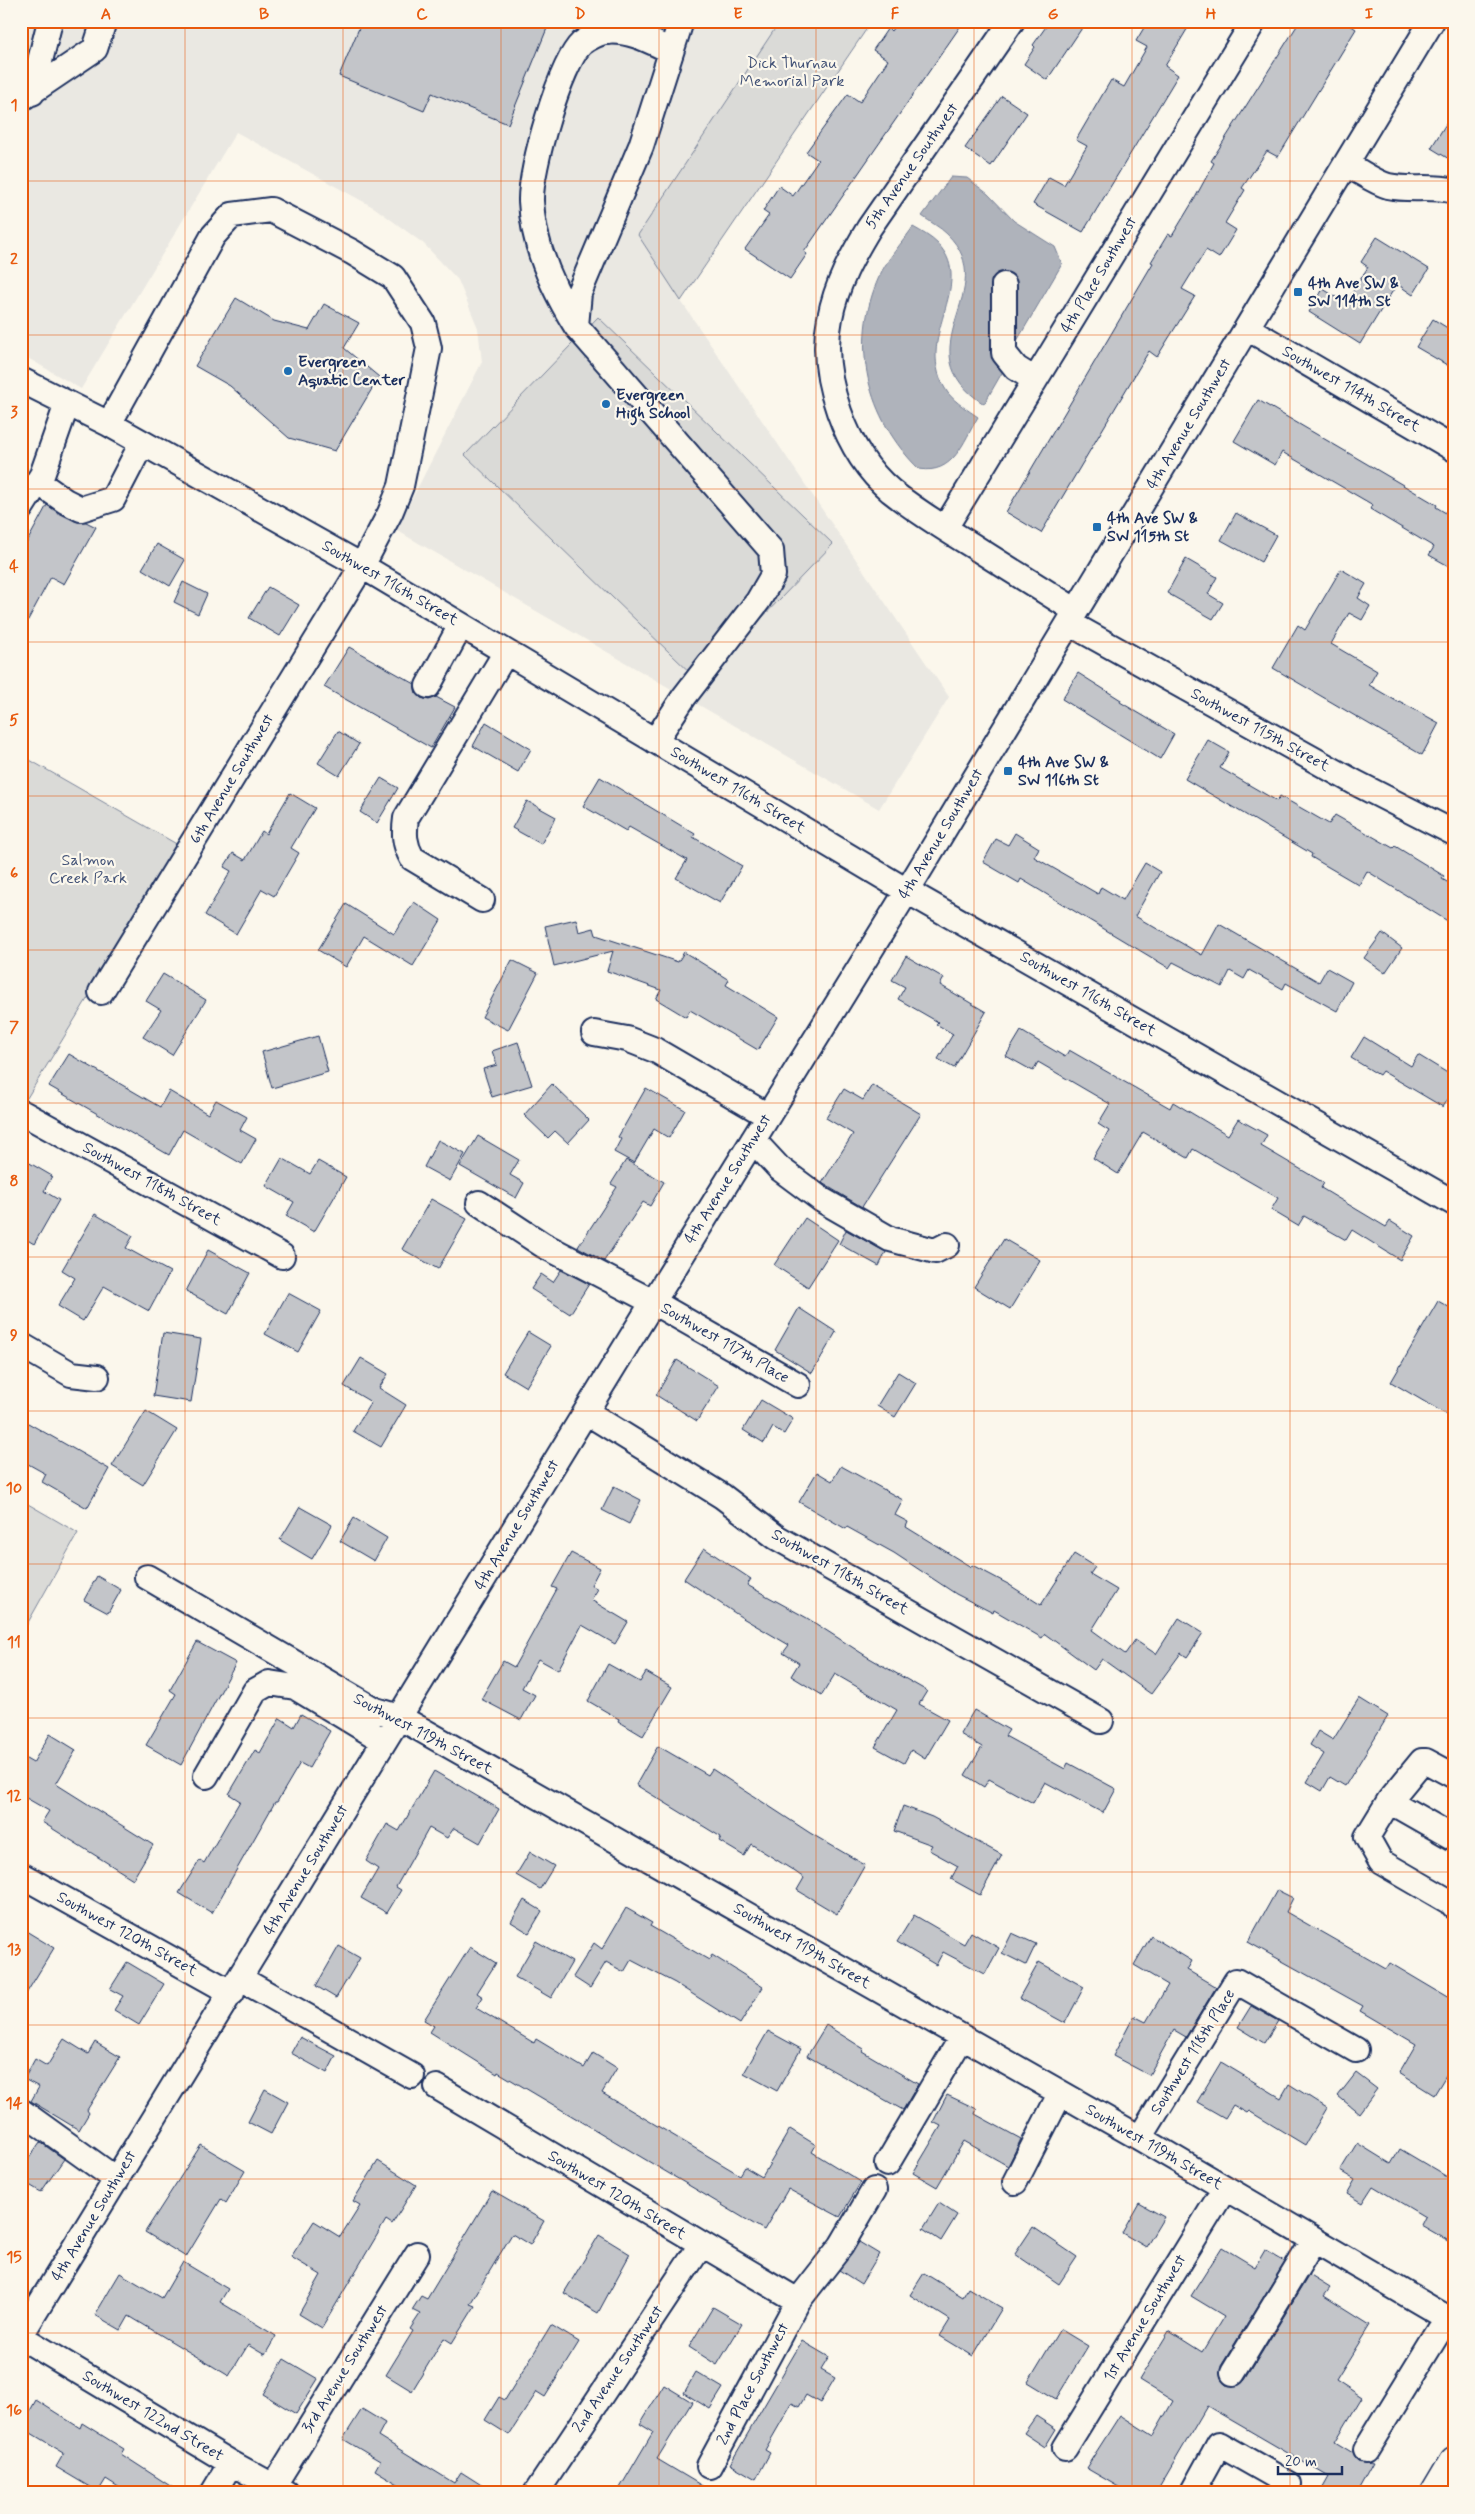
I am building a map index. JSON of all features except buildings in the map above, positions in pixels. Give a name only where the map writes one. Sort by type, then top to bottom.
[{"type":"main road","points":[[1435,2493],[1454,2462]]},
{"type":"street","points":[[27,96],[50,21]]},
{"type":"street","points":[[27,96],[95,49],[104,21]]},
{"type":"street","points":[[576,326],[579,293],[641,146],[681,21]]},
{"type":"street","name":"5th Avenue Southwest","points":[[829,319],[838,287],[850,260],[869,228],[1012,21]]},
{"type":"street","name":"4th Place Southwest","points":[[945,528],[1254,21]]},
{"type":"street","name":"4th Avenue Southwest","points":[[21,2336],[652,1302],[907,891],[1347,165],[1432,21]]},
{"type":"street","points":[[655,741],[684,697],[758,601],[773,575],[771,550],[576,326],[561,302],[540,249],[531,200],[543,130],[567,67],[582,43],[605,32],[620,32],[642,38],[671,51]]},
{"type":"street","points":[[1347,165],[1387,185],[1405,188],[1442,188],[1454,190]]},
{"type":"street","name":"6th Avenue Southwest","points":[[101,992],[362,566],[390,513],[401,486],[430,348],[423,323],[393,277],[352,252],[271,210],[232,215],[213,236],[109,424]]},
{"type":"street","points":[[1004,286],[1002,336],[1004,353],[1016,368],[1035,380]]},
{"type":"street","name":"Southwest 115th Street","points":[[829,319],[828,362],[834,396],[845,429],[866,463],[890,490],[1072,617],[1356,783],[1454,834]]},
{"type":"street","name":"Southwest 114th Street","points":[[1247,328],[1454,449]]},
{"type":"street","name":"Southwest 116th Street","points":[[21,380],[109,424],[362,566],[907,891],[1454,1203]]},
{"type":"street","points":[[21,508],[38,482],[67,404]]},
{"type":"street","points":[[38,482],[65,501],[81,509],[113,499],[142,443]]},
{"type":"street","points":[[428,686],[461,625]]},
{"type":"street","points":[[482,900],[412,858],[406,848],[404,836],[406,818],[506,652]]},
{"type":"street","points":[[594,1033],[627,1039],[655,1050],[768,1116]]},
{"type":"street","name":"Southwest 118th Street","points":[[21,1112],[282,1256]]},
{"type":"street","points":[[753,1140],[779,1168],[822,1200],[890,1239],[935,1250],[947,1245]]},
{"type":"street","name":"Southwest 117th Place","points":[[479,1203],[543,1245],[652,1302],[798,1385]]},
{"type":"street","points":[[21,1345],[71,1374],[97,1377]]},
{"type":"street","name":"Southwest 118th Street","points":[[586,1412],[722,1496],[776,1536],[1101,1721]]},
{"type":"street","name":"Southwest 119th Street","points":[[147,1578],[375,1710],[399,1717],[1140,2138],[1450,2320]]},
{"type":"street","points":[[206,1776],[255,1691],[269,1682],[295,1687],[384,1741]]},
{"type":"street","points":[[1454,1776],[1426,1761],[1422,1762],[1389,1800],[1367,1838],[1382,1862],[1450,1902],[1454,1907]]},
{"type":"street","points":[[1389,1800],[1454,1838]]},
{"type":"street","name":"Southwest 120th Street","points":[[21,1875],[412,2076]]},
{"type":"street","name":"Southwest 118th Place","points":[[1140,2138],[1236,1981],[1356,2050]]},
{"type":"street","points":[[887,2164],[962,2037]]},
{"type":"street","name":"Southwest 120th Street","points":[[437,2087],[798,2301]]},
{"type":"street","points":[[1015,2182],[1060,2094]]},
{"type":"street","points":[[21,2111],[117,2180]]},
{"type":"street","name":"1st Avenue Southwest","points":[[1065,2448],[1225,2188]]},
{"type":"street","name":"2nd Place Southwest","points":[[709,2466],[798,2301],[841,2246],[874,2190]]},
{"type":"street","points":[[1233,2374],[1314,2240]]},
{"type":"street","name":"2nd Avenue Southwest","points":[[536,2493],[701,2245]]},
{"type":"street","name":"3rd Avenue Southwest","points":[[280,2489],[417,2254]]},
{"type":"street","points":[[1366,2450],[1450,2320]]},
{"type":"street","name":"Southwest 122nd Street","points":[[21,2336],[231,2463],[280,2489]]},
{"type":"street","points":[[1192,2493],[1219,2444],[1289,2484],[1284,2493]]},
{"type":"street","points":[[213,2493],[231,2463]]},
{"type":"shaded area","name":"Evergreen High School","points":[[21,21],[872,21],[681,301],[949,697],[879,809],[396,530],[482,362],[478,328],[458,280],[424,244],[375,208],[236,132],[81,389],[21,354]]},
{"type":"shaded area","points":[[951,177],[967,178],[988,194],[1014,221],[1055,247],[1062,264],[1014,346],[1014,352],[984,404],[961,383],[951,362],[951,341],[962,298],[965,276],[962,255],[947,234],[922,216]]},
{"type":"shaded area","points":[[913,227],[938,244],[948,260],[951,277],[949,295],[936,353],[938,373],[951,397],[978,417],[956,455],[941,467],[931,470],[919,469],[901,449],[887,427],[876,404],[868,379],[865,354],[865,328],[870,302],[879,277],[890,257]]},
{"type":"green space","name":"Dick Thurnau Memorial Park","points":[[780,21],[872,21],[681,301],[638,235]]},
{"type":"green space","points":[[598,317],[833,544],[700,682],[465,455]]},
{"type":"green space","name":"Salmon Creek Park","points":[[21,755],[180,846],[27,1098],[21,1095]]},
{"type":"green space","points":[[21,1500],[78,1533],[21,1635]]},
{"type":"place","name":"4th Ave SW & SW 114th St","points":[[1298,292]]},
{"type":"place","name":"Evergreen Aquatic Center","points":[[288,371]]},
{"type":"place","name":"Evergreen High School","points":[[606,404]]},
{"type":"place","name":"4th Ave SW & SW 115th St","points":[[1097,527]]},
{"type":"place","name":"4th Ave SW & SW 116th St","points":[[1008,771]]}]
